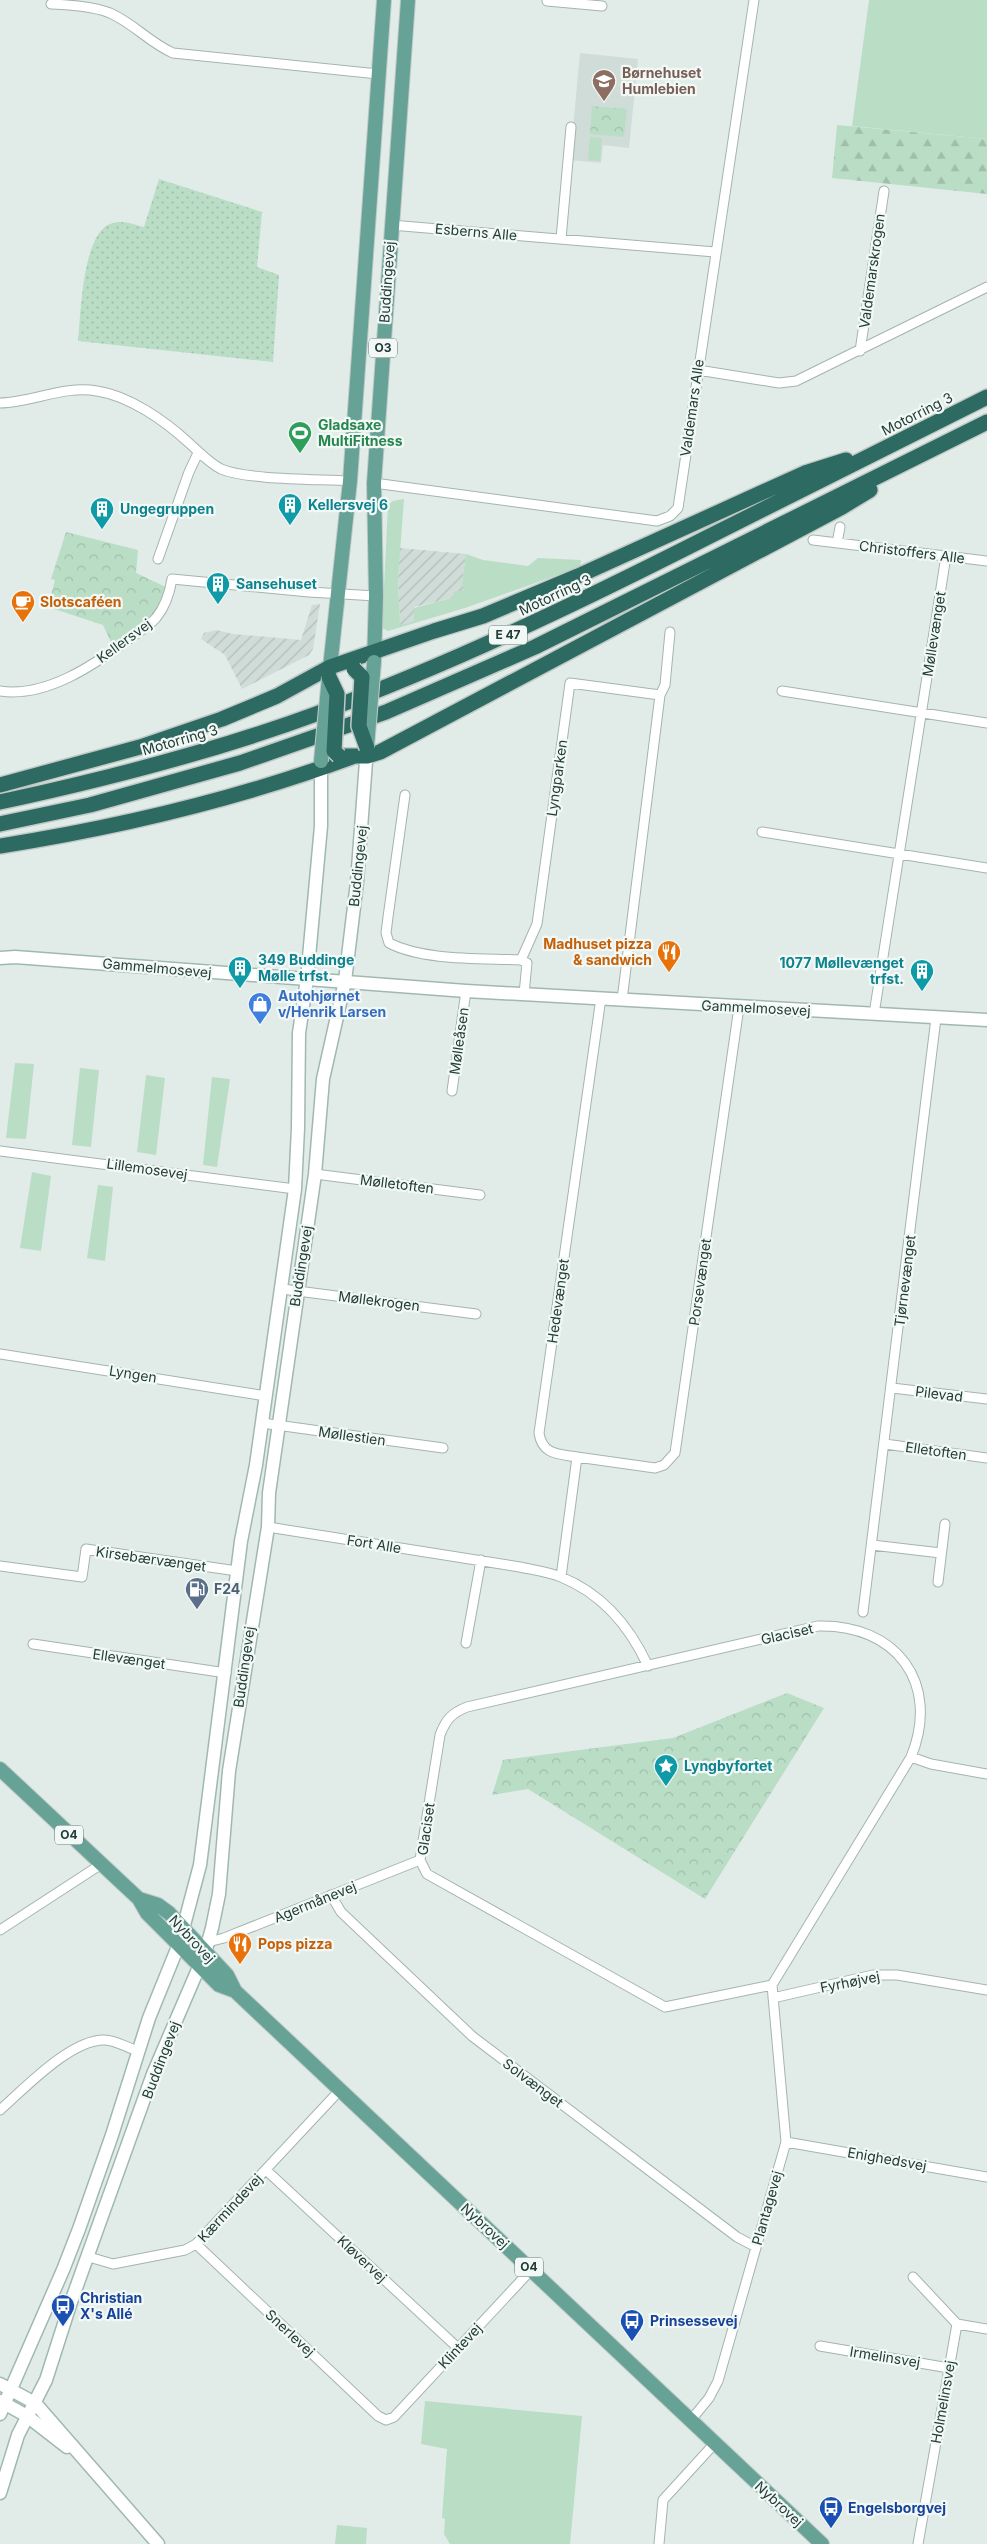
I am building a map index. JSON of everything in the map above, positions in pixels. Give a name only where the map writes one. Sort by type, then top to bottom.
[{"type":"highway","name":"Motorring 3","points":[[0,802],[90,782],[207,750],[315,714],[444,663],[558,613],[987,397]]},
{"type":"highway","name":"E 47","points":[[0,824],[90,805],[240,763],[386,712],[535,647],[987,422]]},
{"type":"highway","points":[[0,785],[140,747],[222,719],[330,672],[483,616],[578,576],[805,474],[898,442]]},
{"type":"highway","points":[[330,672],[337,694],[334,751],[356,754],[380,752],[842,507],[945,442]]},
{"type":"highway","points":[[330,672],[354,669],[362,677],[356,754]]},
{"type":"highway","points":[[0,846],[113,826],[181,810],[356,754]]},
{"type":"main road","name":"Buddingevej","points":[[321,765],[350,481],[384,0]]},
{"type":"main road","name":"Buddingevej","points":[[356,754],[374,657],[376,596],[374,483],[408,0]]},
{"type":"main road","name":"Nybrovej","points":[[1,1772],[139,1900],[147,1913],[179,1944],[204,1953]]},
{"type":"main road","name":"Nybrovej","points":[[139,1900],[158,1905],[184,1929],[204,1953],[227,1975],[235,1991],[822,2544]]},
{"type":"street","name":"Valdemars Alle","points":[[374,483],[657,521],[670,516],[678,508],[754,0]]},
{"type":"street","points":[[547,1],[602,6]]},
{"type":"street","points":[[51,4],[82,6],[110,13],[136,29],[161,48],[173,53],[378,74]]},
{"type":"street","points":[[561,239],[571,127]]},
{"type":"street","name":"Valdemarskrogen","points":[[860,351],[884,191]]},
{"type":"street","name":"Esberns Alle","points":[[391,225],[715,252]]},
{"type":"street","name":"Valdemarskrogen","points":[[698,370],[787,383],[796,381],[987,287]]},
{"type":"street","points":[[0,402],[15,402],[75,390],[96,390],[115,394],[161,422],[198,453],[221,468],[240,474],[350,481]]},
{"type":"street","points":[[158,560],[189,472],[198,453]]},
{"type":"street","points":[[837,543],[840,528]]},
{"type":"street","name":"Christoffers Alle","points":[[813,540],[987,561]]},
{"type":"street","name":"Møllevænget","points":[[874,1014],[946,556]]},
{"type":"street","name":"Kellersvej","points":[[0,691],[20,692],[34,690],[65,678],[104,657],[156,619],[172,579],[376,596]]},
{"type":"street","points":[[622,1000],[660,695],[665,685],[670,632]]},
{"type":"street","name":"Lyngparken","points":[[521,960],[537,924],[570,683],[660,695]]},
{"type":"street","points":[[782,691],[987,723]]},
{"type":"street","name":"Buddingevej","points":[[0,2493],[12,2453],[27,2416],[46,2380],[71,2302],[89,2257],[153,2074],[204,1953],[219,1894],[228,1771],[268,1527],[270,1493],[315,1174],[323,1079],[345,981],[358,882],[356,754]]},
{"type":"street","name":"Buddingevej","points":[[1,2406],[6,2386],[64,2270],[112,2135],[138,2051],[179,1944],[200,1865],[210,1772],[226,1673],[237,1571],[262,1424],[282,1289],[294,1189],[298,1128],[300,1033],[307,979],[320,826],[321,765]]},
{"type":"street","points":[[405,795],[386,933],[389,943],[399,948],[440,955],[521,960],[527,963],[524,994]]},
{"type":"street","points":[[762,832],[987,868]]},
{"type":"street","name":"Gammelmosevej","points":[[0,958],[524,994],[987,1020]]},
{"type":"street","name":"Mølleåsen","points":[[452,1091],[466,990]]},
{"type":"street","name":"Hedevænget","points":[[577,1457],[545,1450],[540,1443],[539,1433],[601,998]]},
{"type":"street","name":"Porsevænget","points":[[577,1457],[655,1468],[664,1465],[675,1453],[739,1007]]},
{"type":"street","name":"Tjørnevænget","points":[[863,1612],[936,1018]]},
{"type":"street","name":"Lillemosevej","points":[[0,1151],[294,1189]]},
{"type":"street","name":"Mølletoften","points":[[315,1174],[480,1195]]},
{"type":"street","name":"Møllekrogen","points":[[282,1289],[476,1314]]},
{"type":"street","name":"Lyngen","points":[[0,1354],[266,1396]]},
{"type":"street","name":"Pilevad","points":[[892,1388],[987,1399]]},
{"type":"street","name":"Møllestien","points":[[262,1424],[443,1448]]},
{"type":"street","name":"Elletoften","points":[[885,1444],[987,1458]]},
{"type":"street","points":[[561,1577],[577,1457]]},
{"type":"street","points":[[938,1582],[945,1524]]},
{"type":"street","name":"Fort Alle","points":[[268,1527],[481,1560],[561,1577],[591,1593],[617,1615],[637,1641],[648,1666]]},
{"type":"street","points":[[872,1545],[941,1553]]},
{"type":"street","name":"Kirsebærvænget","points":[[0,1566],[82,1577],[86,1549],[237,1571]]},
{"type":"street","points":[[466,1643],[481,1560]]},
{"type":"street","name":"Glaciset","points":[[818,1626],[839,1626],[860,1630],[878,1638],[893,1650],[906,1665],[915,1682],[920,1701],[921,1720],[918,1739],[911,1758],[772,1985],[665,2007],[427,1874],[420,1860],[440,1735],[444,1722],[454,1713],[467,1707],[818,1626]]},
{"type":"street","name":"Ellevænget","points":[[33,1644],[226,1673]]},
{"type":"street","points":[[911,1758],[931,1764],[987,1774]]},
{"type":"street","name":"Agermånevej","points":[[204,1953],[224,1938],[420,1860]]},
{"type":"street","points":[[0,1930],[100,1865]]},
{"type":"street","name":"Solvænget","points":[[331,1895],[341,1912],[472,2036],[737,2237],[756,2247]]},
{"type":"street","name":"Fyrhøjvej","points":[[773,1998],[873,1975],[897,1975],[987,1990]]},
{"type":"street","name":"Plantagevej","points":[[691,2420],[709,2398],[718,2381],[786,2142],[772,1985]]},
{"type":"street","points":[[0,2110],[68,2052],[87,2043],[106,2040],[138,2051]]},
{"type":"street","name":"Kærmindevej","points":[[89,2257],[114,2264],[185,2250],[196,2244],[340,2090]]},
{"type":"street","name":"Enighedsvej","points":[[786,2142],[987,2177]]},
{"type":"street","name":"Kløvervej","points":[[266,2170],[458,2348]]},
{"type":"street","name":"Snerlevej","points":[[196,2244],[378,2416],[386,2420]]},
{"type":"street","name":"Klintevej","points":[[386,2420],[394,2417],[531,2270]]},
{"type":"street","points":[[913,2277],[957,2324],[987,2329]]},
{"type":"street","name":"Holmelinsvej","points":[[918,2544],[957,2324]]},
{"type":"street","name":"Irmelinsvej","points":[[820,2346],[949,2368]]},
{"type":"street","points":[[6,2386],[35,2403],[65,2436],[79,2456],[158,2544]]},
{"type":"street","points":[[1,2406],[27,2416],[79,2456]]},
{"type":"street","points":[[659,2544],[663,2500],[715,2443]]},
{"type":"shaded area","name":"Børnehuset Humlebien","points":[[580,53],[638,59],[629,148],[603,145],[601,163],[570,160]]},
{"type":"shaded area","points":[[400,548],[466,554],[462,583],[465,590],[452,598],[414,607],[414,621],[400,625],[398,579]]},
{"type":"shaded area","points":[[320,604],[313,649],[309,655],[242,689],[225,655],[201,639],[204,633],[216,630],[233,634],[301,640],[312,605]]},
{"type":"green space","points":[[869,0],[987,0],[987,139],[852,126]]},
{"type":"green space","points":[[592,106],[627,109],[624,137],[590,134]]},
{"type":"green space","points":[[837,125],[987,139],[987,194],[832,178]]},
{"type":"green space","points":[[590,137],[602,138],[600,161],[588,160]]},
{"type":"green space","points":[[159,179],[262,212],[257,267],[279,275],[273,362],[78,341],[82,295],[88,259],[94,243],[101,231],[110,224],[127,222],[144,227]]},
{"type":"green space","points":[[404,499],[398,579],[400,625],[414,621],[414,608],[452,598],[454,592],[464,590],[462,583],[466,554],[483,560],[528,566],[538,558],[581,560],[580,567],[465,608],[388,631],[382,628],[388,505],[393,501]]},
{"type":"green space","points":[[66,532],[138,550],[136,573],[166,587],[155,614],[120,640],[111,642],[103,625],[48,607],[55,580],[51,579]]},
{"type":"green space","points":[[15,1063],[34,1064],[26,1139],[6,1138]]},
{"type":"green space","points":[[80,1068],[99,1070],[91,1147],[72,1145]]},
{"type":"green space","points":[[146,1075],[165,1078],[156,1155],[137,1152]]},
{"type":"green space","points":[[212,1077],[230,1079],[217,1167],[203,1165]]},
{"type":"green space","points":[[32,1172],[51,1176],[41,1251],[20,1248]]},
{"type":"green space","points":[[98,1185],[113,1187],[105,1261],[87,1258]]},
{"type":"green space","points":[[787,1693],[824,1708],[705,1899],[528,1789],[492,1795],[503,1760],[673,1738]]},
{"type":"green space","points":[[425,2401],[582,2416],[570,2544],[450,2544],[444,2534],[445,2519],[442,2518],[447,2449],[421,2444]]},
{"type":"green space","points":[[337,2525],[367,2528],[366,2544],[335,2544]]},
{"type":"place","name":"Børnehuset Humlebien","points":[[604,102]]},
{"type":"place","name":"Gladsaxe MultiFitness","points":[[300,454]]},
{"type":"place","name":"Kellersvej 6","points":[[290,526]]},
{"type":"place","name":"Ungegruppen","points":[[102,530]]},
{"type":"place","name":"Sansehuset","points":[[218,605]]},
{"type":"place","name":"Slotscaféen","points":[[23,623]]},
{"type":"place","name":"Madhuset pizza & sandwich","points":[[669,973]]},
{"type":"place","name":"349 Buddinge Mølle trfst.","points":[[240,989]]},
{"type":"place","name":"1077 Møllevænget trfst.","points":[[922,992]]},
{"type":"place","name":"Autohjørnet v/Henrik Larsen","points":[[260,1025]]},
{"type":"place","name":"F24","points":[[197,1610]]},
{"type":"place","name":"Lyngbyfortet","points":[[666,1787]]},
{"type":"place","name":"Pops pizza","points":[[240,1965]]},
{"type":"place","name":"Christian X's Allé","points":[[63,2327]]},
{"type":"place","name":"Prinsessevej","points":[[632,2342]]},
{"type":"place","name":"Engelsborgvej","points":[[831,2529]]}]
